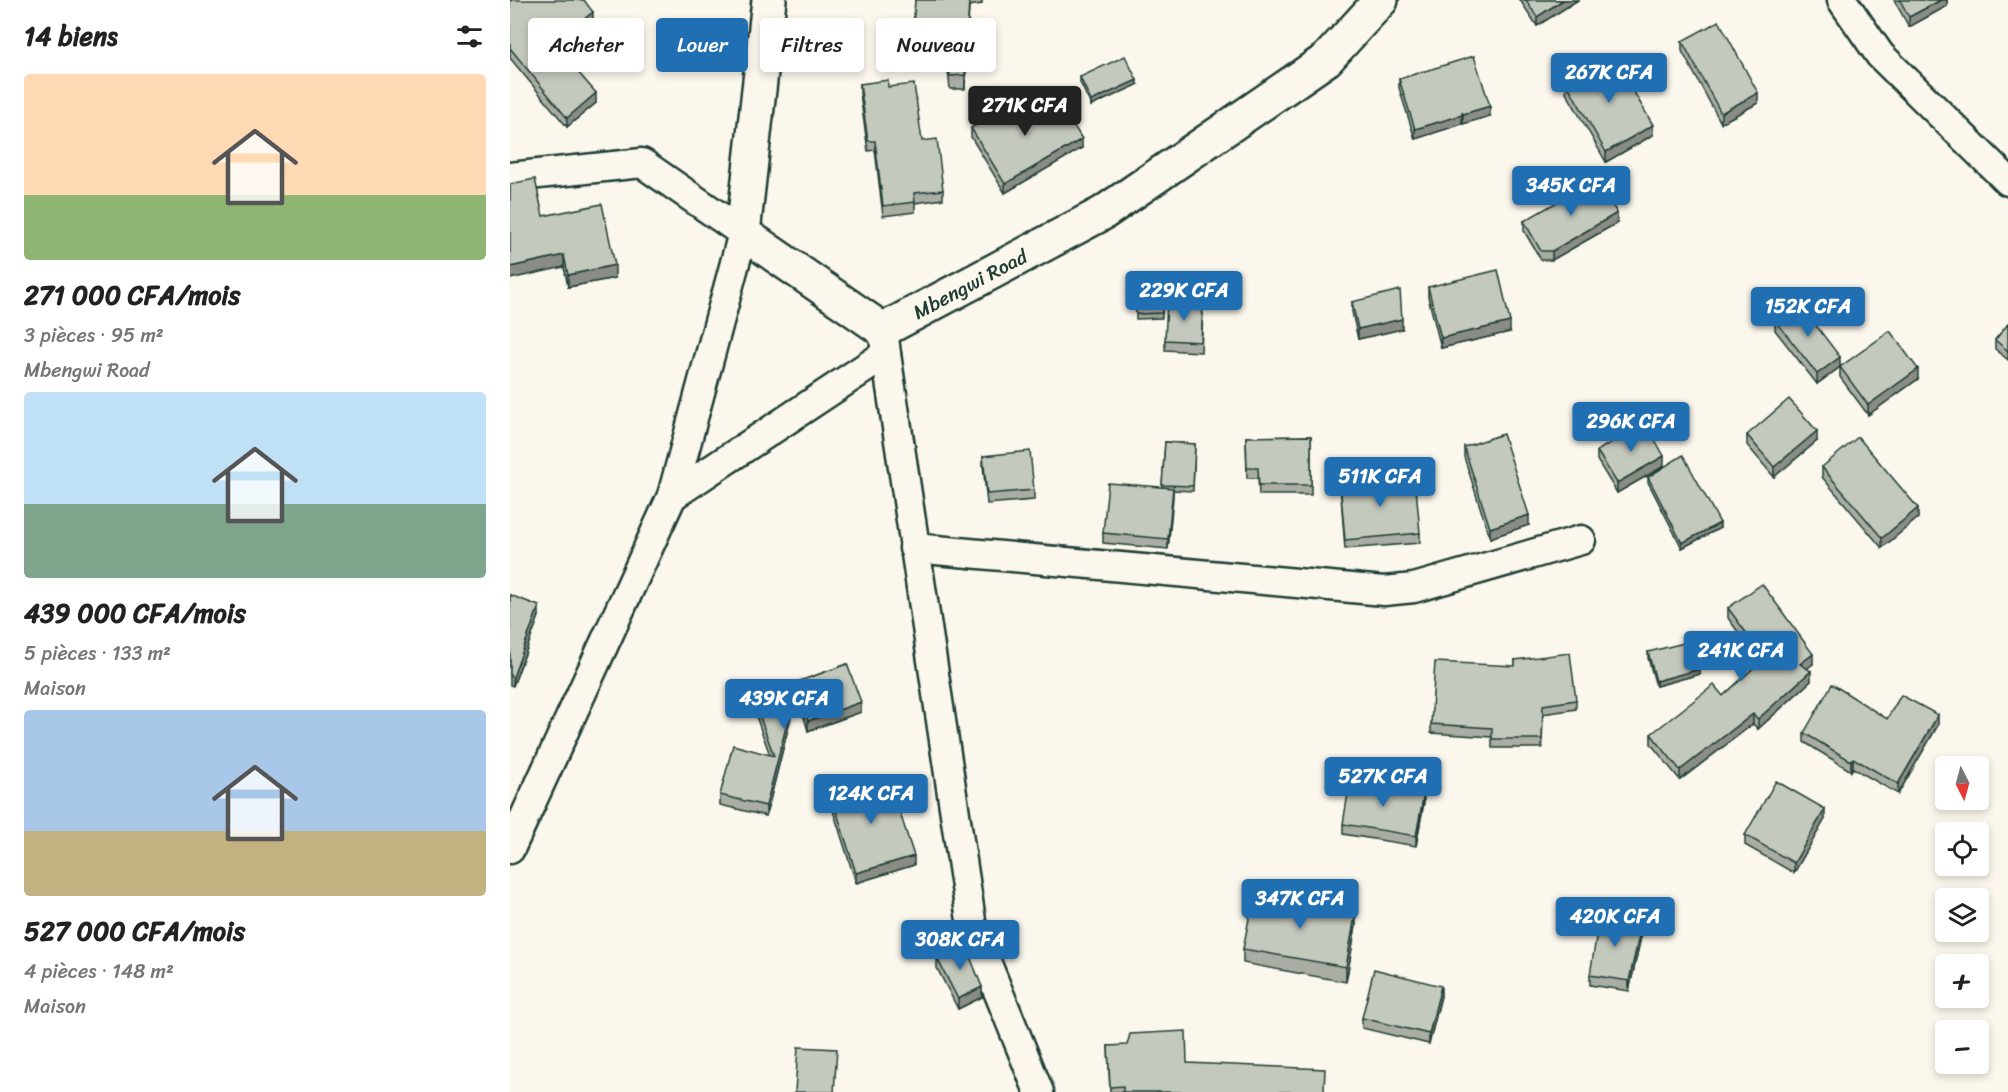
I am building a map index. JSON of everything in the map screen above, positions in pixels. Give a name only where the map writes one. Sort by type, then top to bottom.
[{"type":"main road","points":[[769,0],[743,233],[885,342]]},
{"type":"main road","name":"Mbengwi Road","points":[[885,342],[1103,213],[1327,59],[1381,0]]},
{"type":"street","points":[[1842,0],[1880,55],[2008,181]]},
{"type":"street","points":[[510,177],[642,163],[743,233],[672,496],[510,849]]},
{"type":"street","points":[[672,496],[885,342],[972,927],[1039,1092]]},
{"type":"street","points":[[914,548],[1384,591],[1414,588],[1581,540]]},
{"type":"building","points":[[510,0],[584,0],[593,12],[585,18],[528,18],[528,70],[510,48]]},
{"type":"building","points":[[915,0],[969,0],[968,18],[914,18]]},
{"type":"building","points":[[1526,0],[1563,0],[1537,17]]},
{"type":"building","points":[[1900,0],[1941,0],[1909,17]]},
{"type":"building","points":[[1719,21],[1758,93],[1721,113],[1682,41]]},
{"type":"building","points":[[1125,56],[1137,80],[1091,101],[1080,77]]},
{"type":"building","points":[[1474,56],[1490,106],[1463,114],[1462,112],[1462,115],[1415,129],[1399,79]]},
{"type":"building","points":[[1613,56],[1653,125],[1606,152],[1566,82]]},
{"type":"building","points":[[530,72],[578,72],[596,93],[567,118]]},
{"type":"building","points":[[950,72],[965,72],[965,75],[950,76]]},
{"type":"building","points":[[888,80],[888,87],[914,84],[922,141],[937,139],[943,190],[914,193],[915,202],[883,206],[875,141],[868,141],[860,84]]},
{"type":"building","points":[[1026,96],[1036,112],[1058,100],[1082,139],[1005,184],[971,128]]},
{"type":"building","points":[[535,179],[543,216],[602,204],[615,265],[568,275],[564,255],[510,267],[510,184]]},
{"type":"building","points":[[1597,179],[1617,213],[1552,251],[1541,251],[1524,221]]},
{"type":"building","points":[[1498,270],[1510,322],[1441,338],[1428,287]]},
{"type":"building","points":[[1162,286],[1162,313],[1136,314],[1136,287]]},
{"type":"building","points":[[1400,290],[1402,319],[1358,329],[1352,302]]},
{"type":"building","points":[[1167,303],[1203,304],[1201,342],[1165,340]]},
{"type":"building","points":[[1799,303],[1840,357],[1817,374],[1775,320]]},
{"type":"building","points":[[2008,324],[2008,351],[1995,340]]},
{"type":"building","points":[[1890,331],[1918,369],[1868,405],[1840,367]]},
{"type":"building","points":[[1789,399],[1817,431],[1774,467],[1747,435]]},
{"type":"building","points":[[1645,422],[1664,456],[1617,483],[1597,451]]},
{"type":"building","points":[[1503,434],[1529,515],[1490,528],[1464,447]]},
{"type":"building","points":[[1311,436],[1311,485],[1259,485],[1258,468],[1247,468],[1246,437]]},
{"type":"building","points":[[1858,437],[1918,508],[1882,538],[1822,467]]},
{"type":"building","points":[[1165,442],[1195,444],[1193,486],[1162,485]]},
{"type":"building","points":[[1030,451],[1034,490],[987,494],[983,456]]},
{"type":"building","points":[[1683,455],[1720,523],[1682,543],[1648,477]]},
{"type":"building","points":[[1415,477],[1420,533],[1345,540],[1340,483]]},
{"type":"building","points":[[1108,483],[1173,488],[1168,539],[1103,533]]},
{"type":"building","points":[[1762,584],[1813,654],[1800,664],[1811,671],[1758,719],[1753,714],[1680,770],[1651,734],[1714,685],[1723,696],[1764,658],[1759,650],[1761,648],[1758,649],[1728,608]]},
{"type":"building","points":[[510,595],[539,606],[513,677],[510,676]]},
{"type":"building","points":[[1692,641],[1700,669],[1656,681],[1648,652]]},
{"type":"building","points":[[1570,653],[1576,700],[1543,705],[1542,739],[1492,739],[1492,728],[1431,724],[1435,662],[1515,666],[1515,660]]},
{"type":"building","points":[[847,664],[861,702],[808,721],[797,683],[766,806],[720,795],[733,745],[774,756],[753,698]]},
{"type":"building","points":[[1832,684],[1887,719],[1901,695],[1938,715],[1898,784],[1853,758],[1851,761],[1804,733]]},
{"type":"building","points":[[880,776],[891,810],[898,807],[914,856],[856,873],[830,791]]},
{"type":"building","points":[[1350,781],[1424,793],[1416,836],[1343,824]]},
{"type":"building","points":[[1776,781],[1825,809],[1794,863],[1745,835]]},
{"type":"building","points":[[1254,893],[1356,911],[1346,967],[1243,949]]},
{"type":"building","points":[[1600,914],[1642,922],[1629,981],[1590,975]]},
{"type":"building","points":[[965,944],[982,987],[958,999],[937,958]]},
{"type":"building","points":[[1374,969],[1441,986],[1429,1034],[1362,1018]]},
{"type":"building","points":[[1186,1031],[1187,1063],[1325,1069],[1324,1092],[1123,1092],[1123,1086],[1110,1087],[1108,1046],[1127,1045],[1130,1034]]},
{"type":"building","points":[[798,1047],[837,1049],[834,1092],[795,1092]]}]
